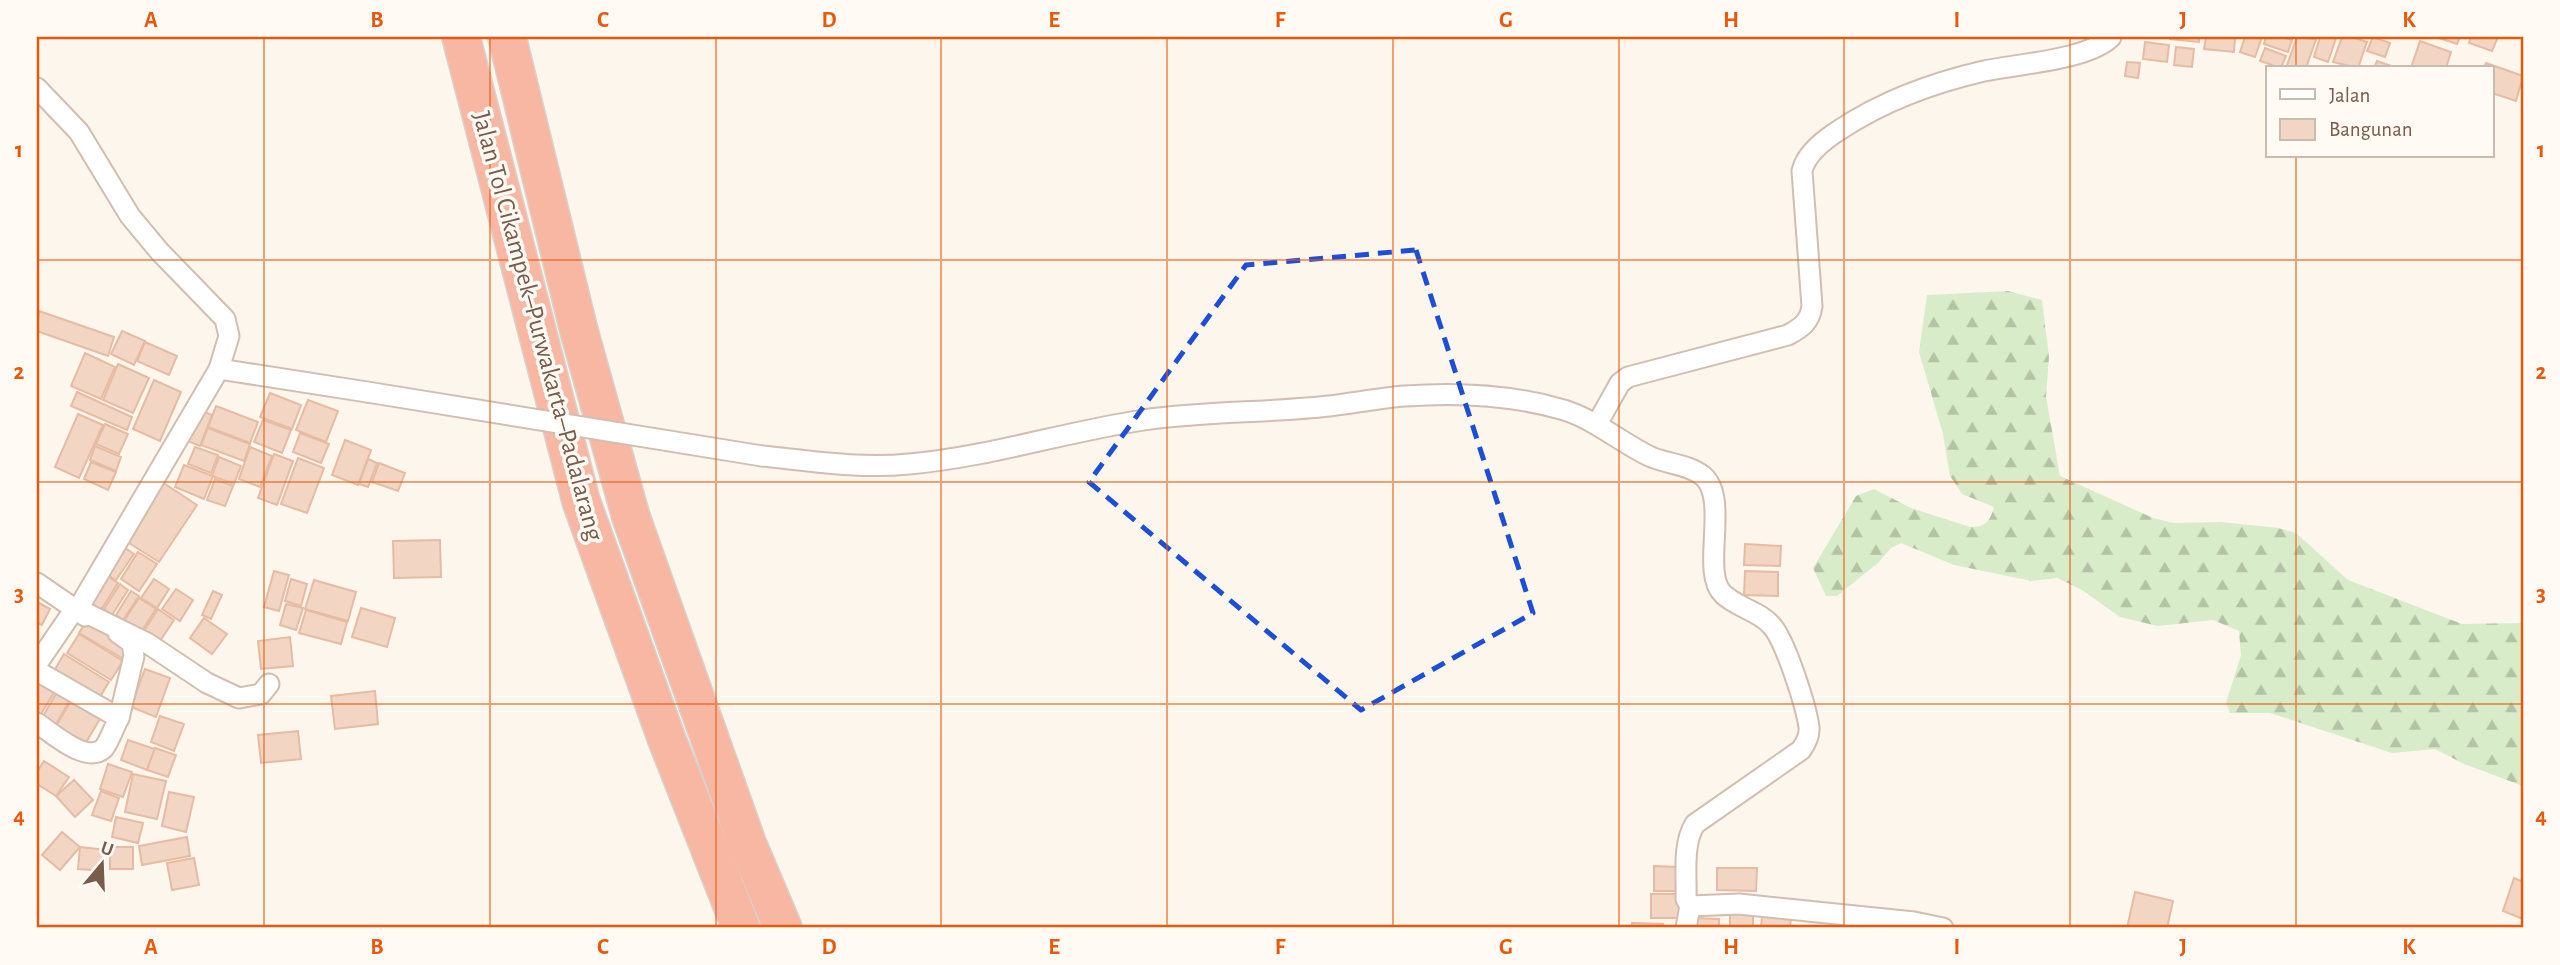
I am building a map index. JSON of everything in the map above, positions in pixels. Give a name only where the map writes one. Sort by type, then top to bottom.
[{"type":"highway","name":"Jalan Tol Cikampek–Purwakarta–Padalarang","points":[[461,37],[581,501],[667,740],[741,928]]},
{"type":"highway","name":"Jalan Tol Cikampek–Purwakarta–Padalarang","points":[[507,37],[579,331],[631,517],[747,843],[783,928]]},
{"type":"street","points":[[1597,424],[1624,379],[1787,335],[1809,319],[1812,306],[1802,171],[1804,162],[1832,135],[1869,111],[1902,95],[1983,72],[2084,52],[2105,43],[2111,37]]},
{"type":"street","points":[[37,88],[79,132],[130,216],[160,253],[225,319],[229,336],[219,369],[76,609],[37,664]]},
{"type":"street","points":[[219,369],[762,456],[858,466],[909,464],[1022,446],[1144,420],[1328,407],[1404,396],[1491,396],[1568,411],[1597,424],[1651,457],[1690,470],[1703,476],[1708,482],[1714,508],[1714,575],[1717,586],[1723,594],[1771,624],[1797,683],[1810,729],[1801,750],[1695,824],[1690,831],[1686,900],[1690,906],[1686,928]]},
{"type":"street","points":[[37,583],[121,634],[132,643],[134,656],[119,718],[103,748],[91,754],[79,751],[37,723]]},
{"type":"street","points":[[76,609],[147,643],[207,682],[239,698],[261,694],[269,684]]},
{"type":"street","points":[[37,671],[119,718]]},
{"type":"street","points":[[1690,906],[1739,904],[1914,922],[1943,928]]},
{"type":"highlighted area","points":[[1416,250],[1533,613],[1361,710],[1089,482],[1246,265]]},
{"type":"green space","points":[[2008,291],[2042,300],[2049,357],[2046,397],[2060,476],[2153,518],[2174,523],[2221,522],[2278,528],[2296,533],[2348,580],[2462,624],[2523,623],[2523,786],[2464,764],[2435,749],[2392,753],[2270,713],[2230,713],[2226,703],[2241,655],[2239,631],[2213,620],[2158,626],[2120,617],[2082,590],[2057,578],[2032,581],[1954,565],[1901,543],[1891,548],[1878,563],[1837,596],[1826,596],[1813,568],[1856,496],[1874,489],[1911,508],[1970,527],[1980,526],[1989,519],[1994,507],[1962,494],[1950,476],[1943,434],[1919,352],[1927,295]]},
{"type":"building","points":[[2199,37],[2199,42],[2170,39]]},
{"type":"building","points":[[2206,37],[2235,37],[2234,52],[2204,49]]},
{"type":"building","points":[[2245,37],[2262,37],[2255,57],[2240,52]]},
{"type":"building","points":[[2266,37],[2292,40],[2288,52],[2264,44]]},
{"type":"building","points":[[2297,37],[2316,39],[2307,66],[2287,66]]},
{"type":"building","points":[[2320,37],[2336,38],[2328,62],[2314,57]]},
{"type":"building","points":[[2342,37],[2367,42],[2359,66],[2333,62]]},
{"type":"building","points":[[2373,37],[2390,43],[2385,57],[2367,51]]},
{"type":"building","points":[[2436,37],[2460,37],[2457,44]]},
{"type":"building","points":[[2471,37],[2498,37],[2492,51],[2469,43]]},
{"type":"building","points":[[2420,41],[2451,52],[2447,66],[2412,66]]},
{"type":"building","points":[[2145,42],[2169,45],[2167,62],[2143,59]]},
{"type":"building","points":[[2176,47],[2194,49],[2192,67],[2174,65]]},
{"type":"building","points":[[2265,48],[2286,56],[2282,66],[2260,61]]},
{"type":"building","points":[[2377,61],[2391,66],[2375,66]]},
{"type":"building","points":[[2127,62],[2140,63],[2138,78],[2125,76]]},
{"type":"building","points":[[2486,63],[2523,76],[2516,101],[2494,94],[2494,66],[2485,66]]},
{"type":"building","points":[[39,311],[114,337],[108,356],[37,331]]},
{"type":"building","points":[[122,331],[145,341],[134,365],[111,354]]},
{"type":"building","points":[[145,342],[177,356],[169,375],[137,361]]},
{"type":"building","points":[[85,353],[115,367],[101,399],[71,386]]},
{"type":"building","points":[[118,364],[149,378],[133,413],[103,400]]},
{"type":"building","points":[[154,380],[181,392],[160,441],[133,429]]},
{"type":"building","points":[[77,392],[132,417],[127,430],[71,406]]},
{"type":"building","points":[[270,393],[301,405],[292,429],[260,417]]},
{"type":"building","points":[[308,400],[338,411],[326,442],[296,430]]},
{"type":"building","points":[[216,406],[258,422],[250,443],[208,427]]},
{"type":"building","points":[[197,409],[212,415],[200,446],[185,440]]},
{"type":"building","points":[[78,414],[103,425],[79,478],[55,467]]},
{"type":"building","points":[[263,420],[291,430],[282,453],[254,442]]},
{"type":"building","points":[[105,424],[128,434],[119,454],[96,444]]},
{"type":"building","points":[[208,428],[250,444],[244,461],[201,445]]},
{"type":"building","points":[[300,433],[329,444],[321,463],[293,452]]},
{"type":"building","points":[[345,440],[371,450],[358,485],[332,475]]},
{"type":"building","points":[[95,446],[121,457],[116,471],[90,460]]},
{"type":"building","points":[[195,447],[218,455],[211,473],[188,464]]},
{"type":"building","points":[[250,447],[272,456],[260,487],[239,479]]},
{"type":"building","points":[[274,454],[293,461],[277,505],[258,498]]},
{"type":"building","points":[[219,457],[241,466],[234,484],[212,476]]},
{"type":"building","points":[[298,458],[324,468],[307,513],[281,504]]},
{"type":"building","points":[[368,459],[377,463],[368,487],[359,484]]},
{"type":"building","points":[[91,462],[116,472],[108,490],[84,479]]},
{"type":"building","points":[[379,463],[405,473],[398,491],[372,482]]},
{"type":"building","points":[[184,465],[213,476],[204,499],[175,487]]},
{"type":"building","points":[[215,479],[233,486],[225,506],[207,500]]},
{"type":"building","points":[[159,480],[197,505],[159,562],[121,538]]},
{"type":"building","points":[[440,540],[441,577],[394,578],[393,541]]},
{"type":"building","points":[[1745,544],[1781,546],[1780,566],[1744,565]]},
{"type":"building","points":[[122,546],[134,554],[116,580],[104,573]]},
{"type":"building","points":[[138,552],[157,564],[139,591],[121,579]]},
{"type":"building","points":[[274,571],[289,575],[279,611],[264,607]]},
{"type":"building","points":[[1745,571],[1778,572],[1778,596],[1744,595]]},
{"type":"building","points":[[104,574],[118,583],[101,610],[86,600]]},
{"type":"building","points":[[154,579],[169,589],[157,608],[141,598]]},
{"type":"building","points":[[291,579],[307,584],[301,606],[285,601]]},
{"type":"building","points":[[314,580],[356,592],[348,621],[305,609]]},
{"type":"building","points":[[120,584],[128,590],[112,615],[104,609]]},
{"type":"building","points":[[176,589],[193,600],[180,621],[162,609]]},
{"type":"building","points":[[131,591],[139,596],[123,620],[116,615]]},
{"type":"building","points":[[213,591],[222,595],[211,619],[202,615]]},
{"type":"building","points":[[139,598],[156,609],[141,632],[124,621]]},
{"type":"building","points":[[37,602],[50,609],[42,625],[37,623]]},
{"type":"building","points":[[286,604],[303,608],[296,630],[280,625]]},
{"type":"building","points":[[361,608],[395,618],[387,647],[352,637]]},
{"type":"building","points":[[158,609],[174,620],[158,644],[142,634]]},
{"type":"building","points":[[306,610],[347,622],[341,644],[299,633]]},
{"type":"building","points":[[204,618],[227,634],[212,654],[190,638]]},
{"type":"building","points":[[87,620],[130,645],[122,658],[79,633]]},
{"type":"building","points":[[79,634],[123,661],[111,680],[67,653]]},
{"type":"building","points":[[290,637],[293,666],[261,669],[258,641]]},
{"type":"building","points":[[64,654],[109,682],[98,700],[53,673]]},
{"type":"building","points":[[145,669],[170,678],[156,717],[131,707]]},
{"type":"building","points":[[37,673],[58,686],[38,719],[37,718]]},
{"type":"building","points":[[60,687],[73,695],[55,726],[42,718]]},
{"type":"building","points":[[375,691],[378,724],[335,729],[331,696]]},
{"type":"building","points":[[75,694],[104,712],[85,744],[56,726]]},
{"type":"building","points":[[160,716],[184,724],[174,751],[151,742]]},
{"type":"building","points":[[298,731],[301,759],[261,763],[258,735]]},
{"type":"building","points":[[128,740],[155,749],[147,770],[121,760]]},
{"type":"building","points":[[155,748],[176,755],[168,777],[147,770]]},
{"type":"building","points":[[44,761],[69,777],[56,796],[37,784],[37,772]]},
{"type":"building","points":[[108,764],[132,772],[123,797],[100,789]]},
{"type":"building","points":[[133,774],[166,781],[157,819],[125,812]]},
{"type":"building","points":[[74,780],[93,800],[75,817],[56,796]]},
{"type":"building","points":[[101,791],[119,798],[111,821],[92,815]]},
{"type":"building","points":[[169,792],[194,797],[186,832],[162,826]]},
{"type":"building","points":[[116,817],[143,823],[138,843],[112,837]]},
{"type":"building","points":[[62,832],[80,847],[60,870],[42,855]]},
{"type":"building","points":[[187,837],[190,856],[142,865],[139,846]]},
{"type":"building","points":[[80,847],[106,850],[104,871],[78,869]]},
{"type":"building","points":[[110,847],[133,847],[133,869],[110,869]]},
{"type":"building","points":[[194,858],[199,885],[172,890],[167,863]]},
{"type":"building","points":[[1654,866],[1677,867],[1677,891],[1654,891]]},
{"type":"building","points":[[1717,868],[1757,868],[1756,891],[1717,890]]},
{"type":"building","points":[[2514,878],[2523,882],[2523,919],[2503,911]]},
{"type":"building","points":[[2135,892],[2173,901],[2167,928],[2127,928]]},
{"type":"building","points":[[1651,894],[1681,894],[1680,918],[1651,918]]},
{"type":"building","points":[[1730,913],[1753,913],[1753,928],[1730,928]]},
{"type":"building","points":[[1762,917],[1791,917],[1790,928],[1761,928]]},
{"type":"building","points":[[1693,918],[1719,919],[1719,928],[1693,928]]},
{"type":"building","points":[[1632,923],[1663,924],[1663,928],[1632,928]]}]
